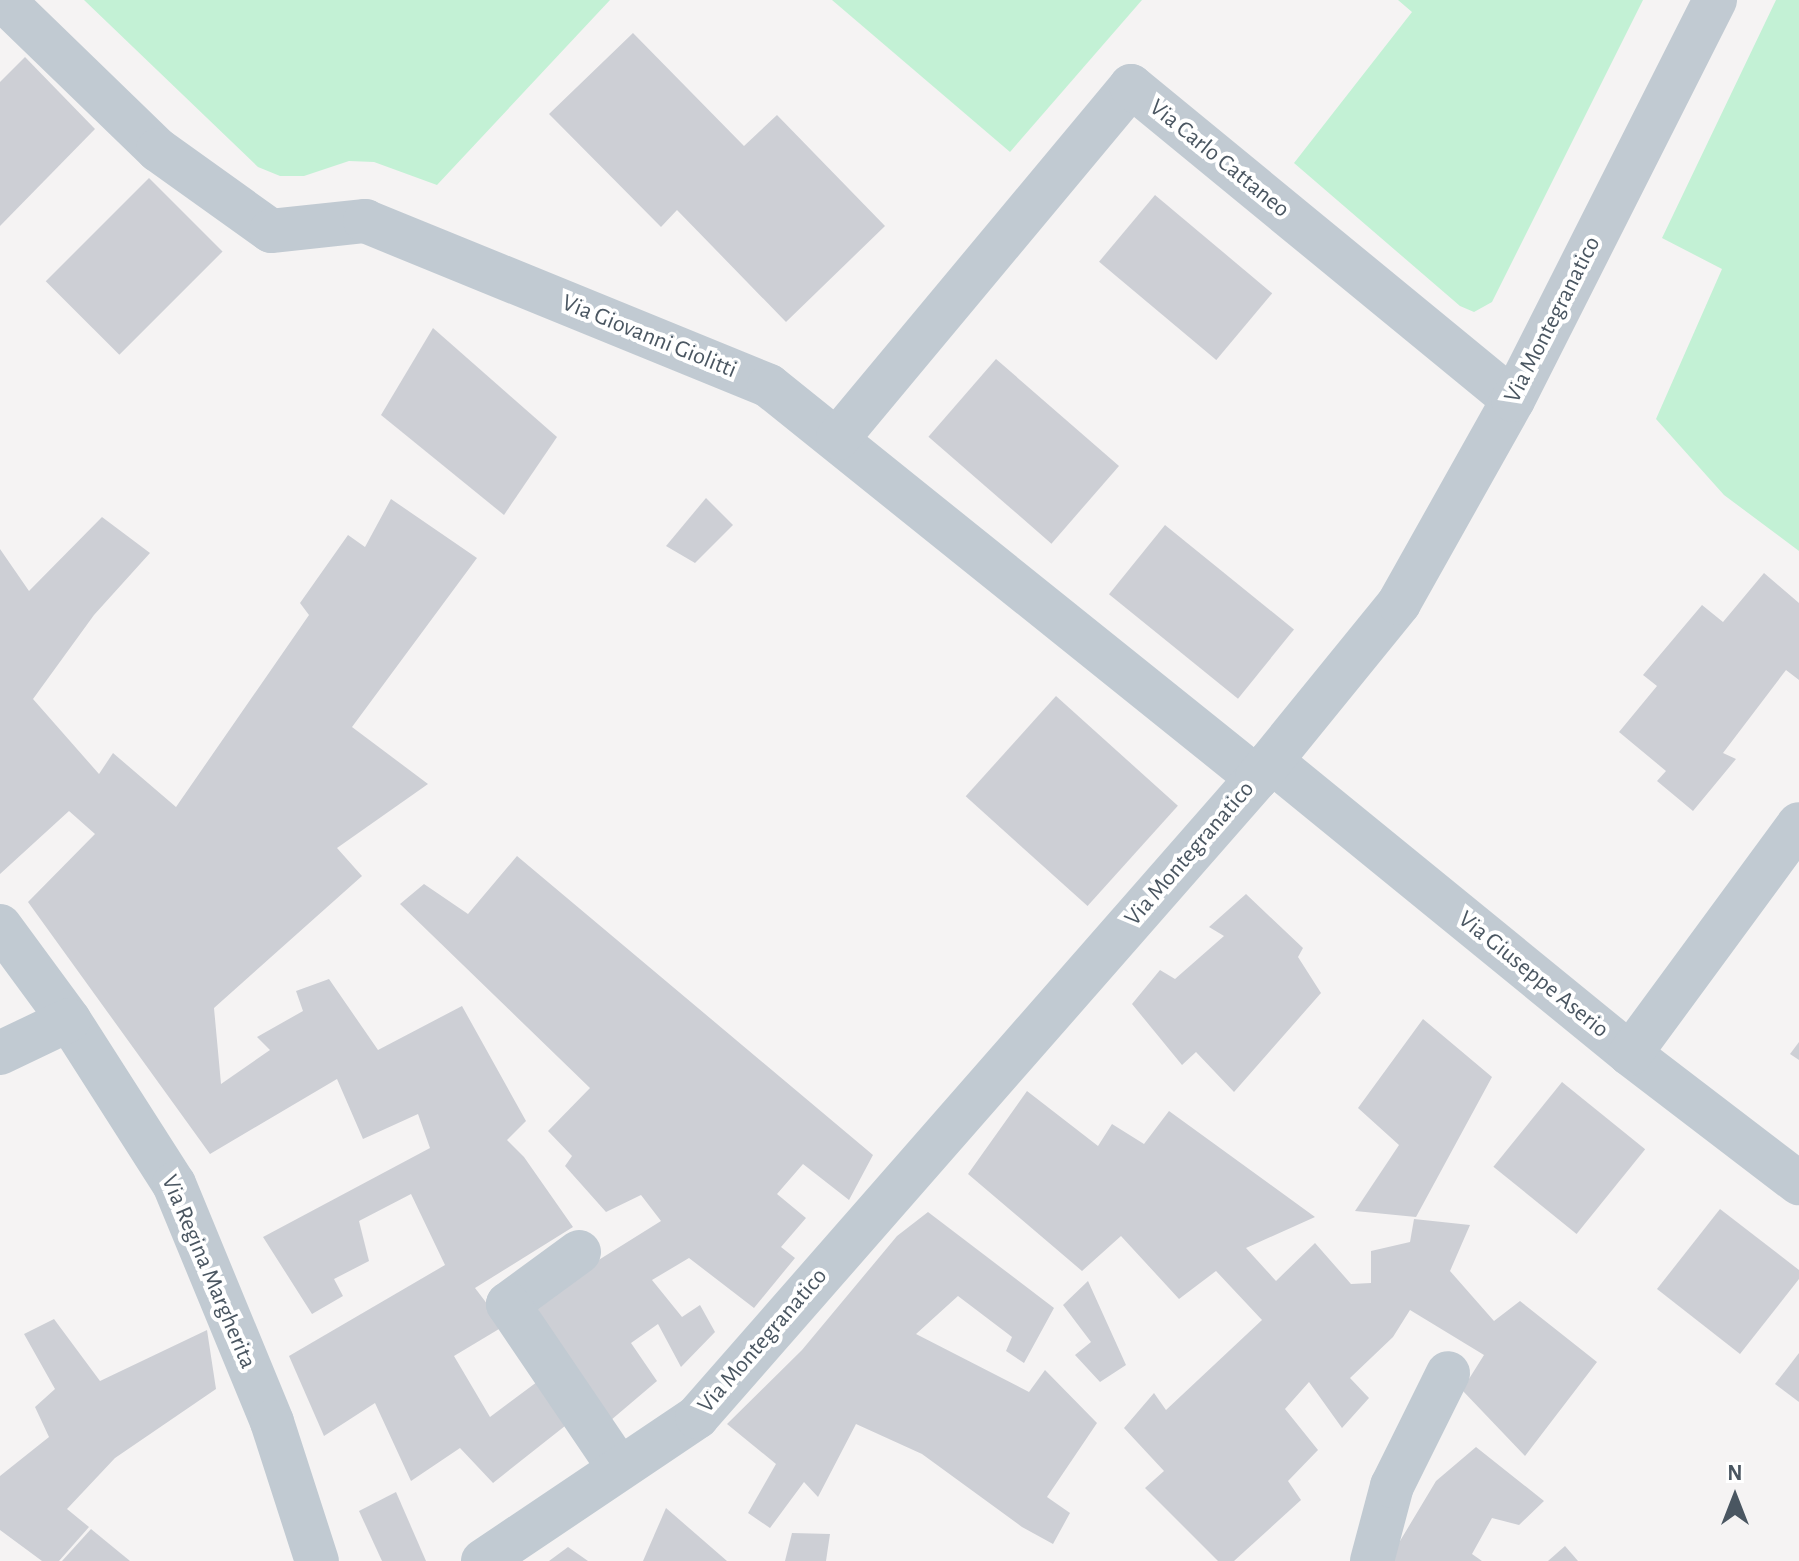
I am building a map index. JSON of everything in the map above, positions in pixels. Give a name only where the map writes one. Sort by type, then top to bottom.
[{"type":"street","name":"Via Giovanni Giolitti","points":[[3,0],[158,150],[271,231],[365,221],[769,386],[1264,770]]},
{"type":"street","name":"Via Montegranatico","points":[[483,1561],[697,1417],[1264,770],[1399,603],[1513,400],[1715,0]]},
{"type":"street","name":"Via Carlo Cattaneo","points":[[838,438],[1131,86],[1513,400]]},
{"type":"street","name":"Via Giuseppe Aserio","points":[[1264,770],[1799,1183]]},
{"type":"street","points":[[1630,1054],[1799,824]]},
{"type":"street","name":"Via Regina Margherita","points":[[0,926],[69,1020],[174,1184],[272,1422],[317,1561]]},
{"type":"street","points":[[0,1053],[69,1020]]},
{"type":"street","points":[[579,1252],[508,1304],[619,1468]]},
{"type":"street","points":[[1372,1561],[1392,1486],[1448,1373]]},
{"type":"green space","points":[[84,0],[610,0],[437,185],[374,162],[349,161],[304,176],[280,176],[258,167]]},
{"type":"green space","points":[[832,0],[1142,0],[1010,152]]},
{"type":"green space","points":[[1398,0],[1643,0],[1492,302],[1474,312],[1460,306],[1294,163],[1412,12]]},
{"type":"green space","points":[[1776,0],[1799,0],[1799,551],[1724,495],[1656,419],[1722,269],[1662,238]]},
{"type":"building","points":[[633,33],[744,146],[777,115],[885,226],[786,322],[677,210],[661,227],[549,114]]},
{"type":"building","points":[[25,57],[95,129],[0,226],[0,82]]},
{"type":"building","points":[[149,178],[223,252],[119,355],[46,281]]},
{"type":"building","points":[[1155,195],[1272,293],[1216,360],[1099,262]]},
{"type":"building","points":[[433,328],[557,437],[504,515],[381,415]]},
{"type":"building","points":[[996,359],[1119,466],[1051,544],[928,437]]},
{"type":"building","points":[[706,498],[733,525],[695,563],[666,546]]},
{"type":"building","points":[[391,499],[477,558],[352,727],[428,784],[337,848],[362,876],[214,1008],[221,1084],[270,1050],[257,1037],[303,1011],[296,991],[329,979],[378,1050],[462,1006],[526,1121],[507,1140],[524,1157],[573,1227],[475,1288],[504,1326],[454,1356],[490,1417],[545,1376],[570,1422],[493,1483],[460,1448],[411,1481],[375,1403],[324,1436],[289,1356],[445,1265],[411,1194],[359,1221],[369,1261],[334,1279],[343,1296],[312,1314],[263,1237],[430,1148],[418,1114],[363,1139],[337,1079],[210,1154],[28,902],[95,834],[69,811],[0,874],[0,549],[29,591],[102,517],[150,553],[94,615],[33,699],[99,774],[113,753],[176,807],[309,615],[300,603],[348,535],[365,547]]},
{"type":"building","points":[[1165,525],[1294,629],[1238,699],[1109,594]]},
{"type":"building","points":[[1764,573],[1799,603],[1799,680],[1786,670],[1723,753],[1736,759],[1693,811],[1657,781],[1666,771],[1619,732],[1657,686],[1643,675],[1702,605],[1723,622]]},
{"type":"building","points":[[1056,696],[1178,806],[1088,906],[966,796]]},
{"type":"building","points":[[517,856],[873,1155],[849,1200],[803,1164],[777,1194],[806,1218],[781,1247],[795,1258],[754,1308],[689,1258],[652,1280],[682,1317],[700,1305],[715,1332],[681,1367],[658,1324],[631,1343],[657,1381],[604,1426],[533,1301],[661,1221],[641,1195],[606,1212],[565,1166],[572,1156],[548,1131],[590,1088],[400,904],[424,884],[468,914]]},
{"type":"building","points":[[1246,894],[1303,948],[1298,957],[1321,993],[1234,1092],[1196,1052],[1182,1065],[1132,1004],[1160,970],[1175,979],[1224,936],[1209,927]]},
{"type":"building","points":[[1423,1019],[1492,1077],[1416,1217],[1355,1211],[1399,1145],[1358,1108]]},
{"type":"building","points":[[1799,1042],[1799,1060],[1790,1054]]},
{"type":"building","points":[[1562,1082],[1645,1149],[1577,1234],[1493,1167]]},
{"type":"building","points":[[1027,1091],[1098,1146],[1112,1124],[1144,1144],[1169,1111],[1315,1217],[1246,1248],[1276,1281],[1315,1243],[1351,1284],[1371,1283],[1371,1251],[1410,1242],[1414,1219],[1470,1225],[1450,1271],[1494,1321],[1520,1301],[1597,1362],[1525,1456],[1462,1390],[1484,1355],[1410,1310],[1393,1337],[1350,1378],[1369,1398],[1342,1428],[1309,1382],[1285,1409],[1318,1450],[1288,1481],[1301,1500],[1234,1561],[1218,1561],[1145,1488],[1164,1471],[1124,1428],[1154,1393],[1166,1410],[1262,1320],[1216,1271],[1179,1299],[1121,1236],[1082,1271],[968,1174]]},
{"type":"building","points":[[1720,1209],[1799,1270],[1799,1279],[1740,1354],[1657,1289]]},
{"type":"building","points":[[928,1212],[1054,1308],[1024,1363],[1006,1351],[1012,1337],[958,1296],[916,1334],[1029,1392],[1045,1370],[1097,1423],[1047,1497],[1070,1513],[1053,1544],[1022,1527],[922,1454],[856,1424],[818,1497],[804,1482],[770,1528],[748,1513],[776,1464],[727,1424],[802,1350],[897,1236]]},
{"type":"building","points":[[1088,1281],[1126,1365],[1100,1382],[1075,1355],[1091,1342],[1063,1305]]},
{"type":"building","points":[[54,1319],[100,1381],[207,1330],[216,1389],[115,1458],[67,1509],[89,1527],[59,1561],[42,1561],[0,1530],[0,1476],[49,1437],[35,1407],[55,1389],[24,1334]]},
{"type":"building","points":[[1799,1353],[1799,1402],[1775,1384]]},
{"type":"building","points":[[1476,1447],[1544,1501],[1519,1525],[1492,1518],[1472,1554],[1482,1561],[1388,1561],[1436,1481]]},
{"type":"building","points":[[396,1492],[426,1561],[382,1561],[359,1511]]},
{"type":"building","points":[[666,1508],[727,1561],[643,1561]]},
{"type":"building","points":[[91,1529],[130,1561],[62,1561]]},
{"type":"building","points":[[792,1533],[830,1534],[826,1561],[785,1561]]},
{"type":"building","points":[[1565,1546],[1578,1561],[1548,1561]]},
{"type":"building","points":[[568,1547],[588,1561],[549,1561]]}]
